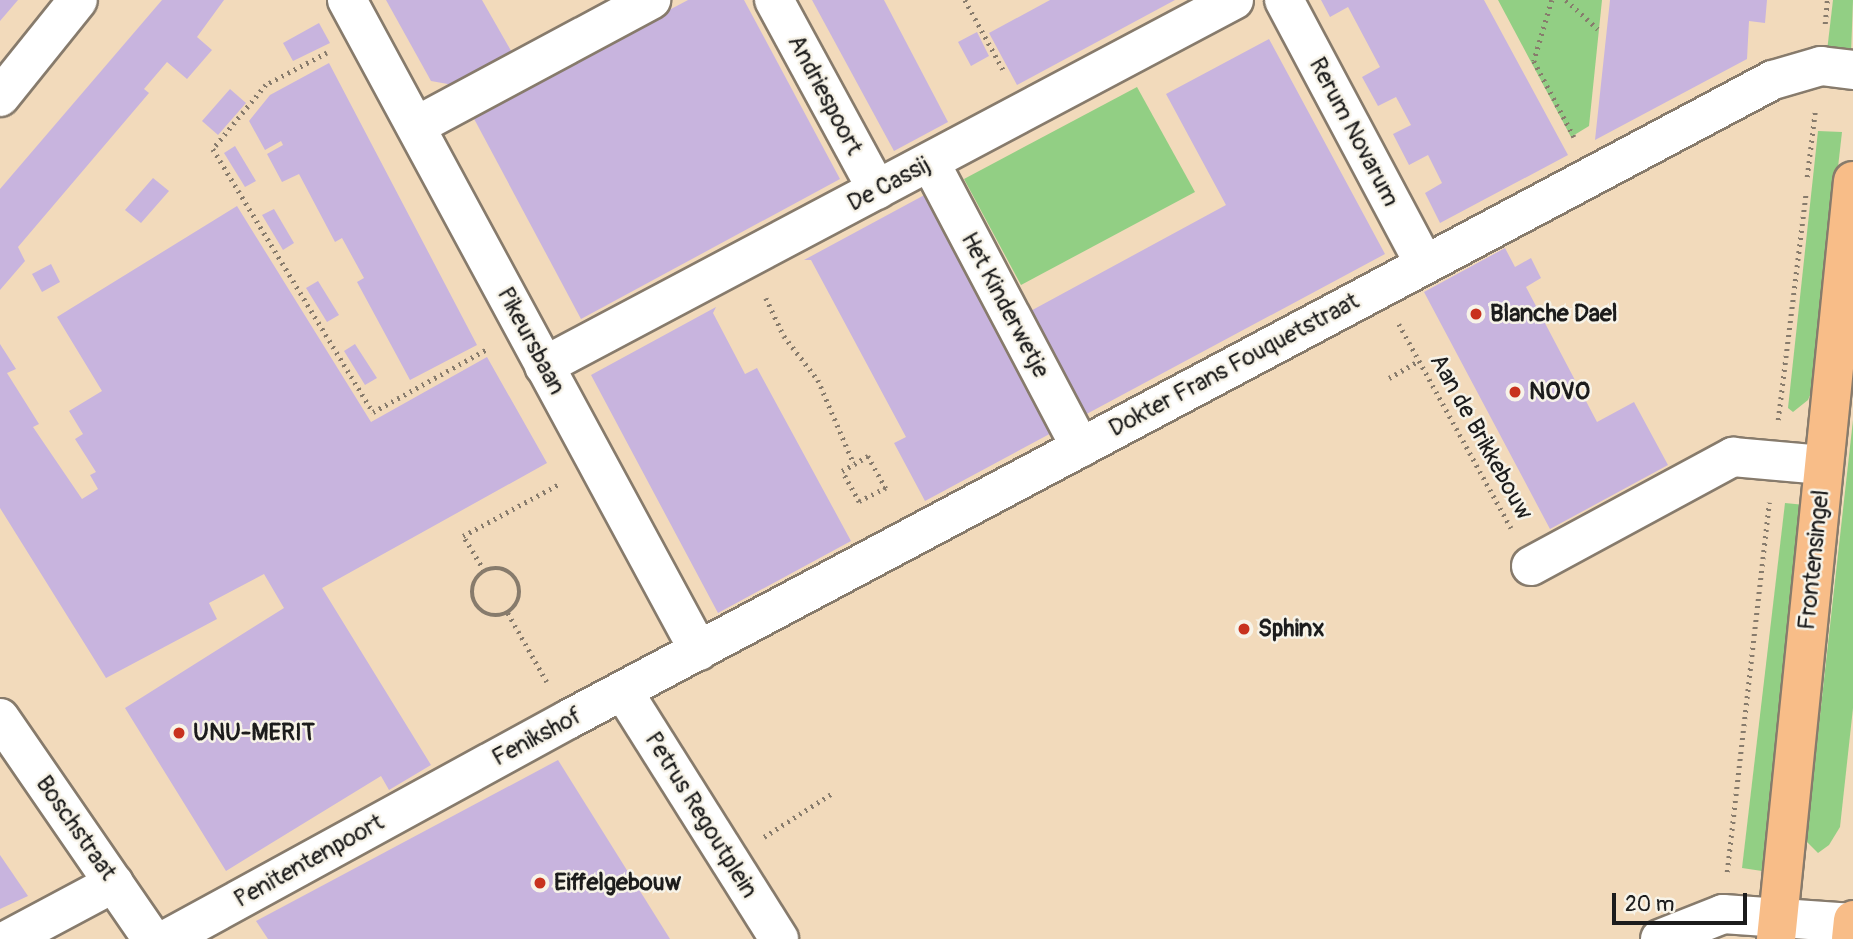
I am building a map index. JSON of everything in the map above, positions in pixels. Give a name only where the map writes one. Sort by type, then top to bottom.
[{"type":"main road","name":"Frontensingel","points":[[1777,928],[1823,465],[1846,355],[1853,181]]},
{"type":"main road","points":[[1851,939],[1853,921]]},
{"type":"street","points":[[0,97],[78,0]]},
{"type":"street","points":[[416,126],[651,0]]},
{"type":"street","name":"Andriespoort","points":[[774,0],[877,190]]},
{"type":"street","name":"De Cassij","points":[[544,366],[1234,0]]},
{"type":"street","name":"Rerum Novarum","points":[[1284,0],[1424,263]]},
{"type":"street","name":"Pikeursbaan","points":[[356,15],[699,651]]},
{"type":"street","name":"Dokter Frans Fouquetstraat","points":[[623,691],[1424,263],[1796,70],[1821,66],[1853,70]]},
{"type":"street","name":"Het Kinderwetje","points":[[930,162],[1082,448]]},
{"type":"street","points":[[1531,566],[1733,457],[1823,465]]},
{"type":"street","name":"Fenikshof","points":[[450,783],[623,691]]},
{"type":"street","name":"Petrus Regoutplein","points":[[623,691],[779,939]]},
{"type":"street","name":"Boschstraat","points":[[0,718],[152,939]]},
{"type":"street","name":"Penitentenpoort","points":[[167,939],[450,783]]},
{"type":"street","points":[[9,939],[114,883]]},
{"type":"street","points":[[1660,939],[1723,914],[1777,928],[1853,921]]},
{"type":"path","points":[[965,0],[1027,110]]},
{"type":"path","points":[[1552,0],[1534,61],[1593,175]]},
{"type":"path","points":[[1566,0],[1598,29]]},
{"type":"path","points":[[326,53],[266,85],[213,149],[373,412],[482,351]]},
{"type":"path","points":[[745,260],[784,336],[818,380],[854,464]]},
{"type":"path","name":"Aan de Brikkebouw","points":[[1399,325],[1531,566]]},
{"type":"path","points":[[1389,378],[1419,361]]},
{"type":"path","points":[[868,456],[886,488],[859,502],[842,471],[854,464],[868,456]]},
{"type":"path","points":[[484,571],[463,536],[597,463]]},
{"type":"path","points":[[498,568],[517,580],[520,595],[508,613],[491,615],[477,607],[473,584],[484,571],[498,568]]},
{"type":"path","points":[[508,613],[569,719]]},
{"type":"path","points":[[729,859],[831,794]]},
{"type":"green space","points":[[1498,0],[1602,0],[1589,126],[1571,137]]},
{"type":"green space","points":[[1833,0],[1853,0],[1851,54],[1827,51]]},
{"type":"green space","points":[[1137,87],[1195,192],[1021,285],[964,179]]},
{"type":"green space","points":[[1818,131],[1842,132],[1813,388],[1808,400],[1793,412],[1788,408]]},
{"type":"green space","points":[[1853,420],[1853,708],[1840,827],[1829,845],[1818,853],[1806,841]]},
{"type":"green space","points":[[1785,503],[1805,505],[1762,871],[1742,868]]},
{"type":"building","points":[[0,0],[18,0],[0,21]]},
{"type":"building","points":[[162,0],[224,0],[197,37],[212,50],[187,79],[167,62],[144,89],[149,93],[18,247],[25,261],[0,290],[0,189]]},
{"type":"building","points":[[386,0],[482,0],[514,56],[459,86],[431,81]]},
{"type":"building","points":[[688,0],[744,0],[840,179],[581,319],[472,115]]},
{"type":"building","points":[[812,0],[884,0],[948,122],[894,151]]},
{"type":"building","points":[[1050,0],[1175,0],[1017,85],[989,33]]},
{"type":"building","points":[[1321,0],[1484,0],[1568,155],[1440,223],[1425,193],[1442,183],[1428,155],[1409,165],[1393,134],[1411,125],[1396,97],[1378,106],[1362,77],[1380,67],[1348,7],[1330,17]]},
{"type":"building","points":[[1610,0],[1767,0],[1765,23],[1749,21],[1747,59],[1595,140]]},
{"type":"building","points":[[319,23],[330,43],[293,61],[283,43]]},
{"type":"building","points":[[977,32],[989,56],[971,66],[958,42]]},
{"type":"building","points":[[1269,39],[1385,254],[1081,417],[1025,314],[1226,205],[1166,94]]},
{"type":"building","points":[[329,63],[477,345],[410,380],[357,282],[364,278],[342,238],[335,242],[299,174],[282,182],[267,154],[283,145],[281,141],[265,150],[249,121],[270,95]]},
{"type":"building","points":[[230,89],[246,103],[218,135],[202,121]]},
{"type":"building","points":[[235,146],[256,181],[245,187],[224,153]]},
{"type":"building","points":[[153,178],[169,191],[141,223],[125,210]]},
{"type":"building","points":[[930,192],[1057,430],[925,501],[894,443],[906,437],[811,260],[804,260]]},
{"type":"building","points":[[237,206],[371,422],[487,357],[547,463],[322,588],[431,765],[389,790],[381,776],[226,871],[125,708],[284,608],[264,574],[209,603],[217,619],[106,678],[0,508],[0,344],[16,369],[7,373],[39,424],[33,427],[82,499],[98,489],[90,475],[96,472],[75,439],[83,434],[69,411],[102,391],[57,317]]},
{"type":"building","points":[[274,209],[294,243],[283,250],[262,215]]},
{"type":"building","points":[[1505,248],[1515,267],[1531,258],[1541,278],[1526,287],[1597,422],[1634,402],[1668,465],[1550,529],[1424,292]]},
{"type":"building","points":[[51,264],[60,282],[42,292],[32,274]]},
{"type":"building","points":[[318,281],[339,315],[327,322],[306,288]]},
{"type":"building","points":[[716,307],[713,313],[745,374],[757,368],[851,541],[718,613],[591,375]]},
{"type":"building","points":[[355,344],[377,378],[365,385],[344,351]]},
{"type":"building","name":"Eiffelgebouw","points":[[558,760],[670,939],[268,939],[256,921]]},
{"type":"building","points":[[0,855],[28,896],[0,909]]},
{"type":"place","name":"Blanche Dael","points":[[1476,314]]},
{"type":"place","name":"NOVO","points":[[1515,392]]},
{"type":"place","name":"Sphinx","points":[[1244,629]]},
{"type":"place","name":"UNU-MERIT","points":[[179,733]]},
{"type":"place","name":"Eiffelgebouw","points":[[540,883]]}]
